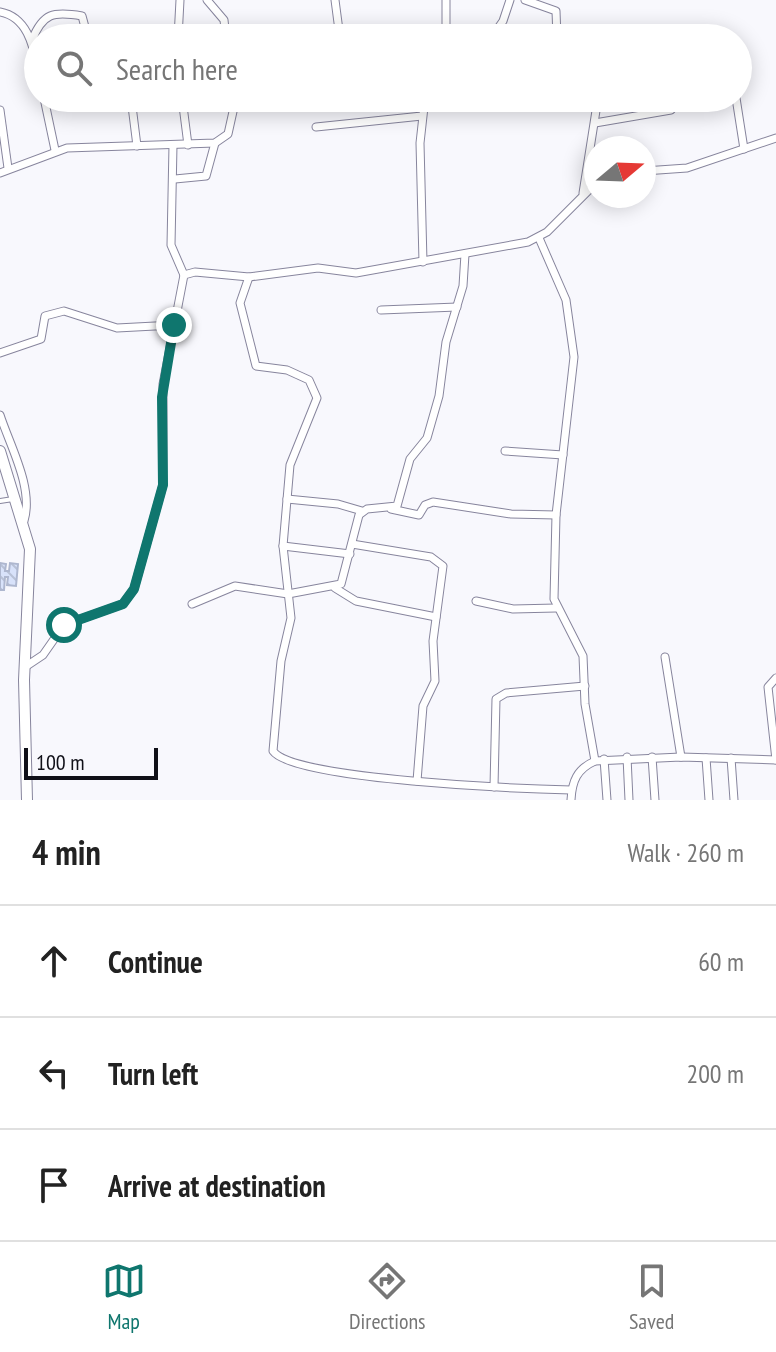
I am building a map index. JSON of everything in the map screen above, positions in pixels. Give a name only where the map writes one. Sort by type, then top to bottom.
[{"type":"main road","points":[[0,451],[24,521],[30,569],[25,667],[27,800]]},
{"type":"street","points":[[179,24],[180,0]]},
{"type":"street","points":[[207,0],[224,24]]},
{"type":"street","points":[[335,0],[338,24]]},
{"type":"street","points":[[446,0],[446,24]]},
{"type":"street","points":[[501,24],[510,0]]},
{"type":"street","points":[[525,0],[556,11],[556,24]]},
{"type":"street","points":[[0,12],[14,17],[24,30]]},
{"type":"street","points":[[38,24],[50,15],[82,16],[84,24]]},
{"type":"street","points":[[0,110],[4,171],[55,150],[215,143],[228,134],[233,112]]},
{"type":"street","points":[[47,112],[55,150]]},
{"type":"street","points":[[133,112],[137,146]]},
{"type":"street","points":[[184,112],[188,145]]},
{"type":"street","points":[[423,112],[423,262]]},
{"type":"street","points":[[184,275],[195,272],[249,277],[318,268],[356,273],[539,238],[583,193],[596,112]]},
{"type":"street","points":[[595,123],[659,112]]},
{"type":"street","points":[[738,112],[744,149]]},
{"type":"street","points":[[316,127],[422,116]]},
{"type":"street","points":[[656,170],[687,168],[776,138]]},
{"type":"street","points":[[175,179],[206,176],[215,143]]},
{"type":"street","points":[[25,667],[43,655],[64,625],[123,604],[134,589],[163,485],[162,397],[184,275],[171,245],[175,179],[173,145]]},
{"type":"street","points":[[539,238],[566,300],[574,357],[556,515],[556,608],[581,648],[595,761]]},
{"type":"street","points":[[391,509],[399,501],[410,459],[427,438],[441,388],[446,342],[457,307],[465,254]]},
{"type":"street","points":[[249,277],[240,303],[256,366],[287,370],[309,380],[316,390],[314,407],[293,454],[287,499],[283,546],[289,632],[281,661],[273,742],[277,758],[331,773],[361,773],[494,787],[571,790]]},
{"type":"street","points":[[381,310],[457,307]]},
{"type":"street","points":[[0,353],[41,339],[43,319],[49,313],[70,312],[117,328],[174,325]]},
{"type":"street","points":[[0,415],[24,488],[27,510],[24,521]]},
{"type":"street","points":[[505,451],[563,455]]},
{"type":"street","points":[[287,499],[338,504],[362,511],[391,509],[419,515],[425,505],[433,502],[511,514],[556,515]]},
{"type":"street","points":[[192,604],[235,586],[288,594],[335,588],[344,578],[362,511]]},
{"type":"street","points":[[352,544],[438,561],[444,573],[432,649],[435,681],[423,706],[417,781]]},
{"type":"street","points":[[283,546],[350,554]]},
{"type":"street","points":[[335,588],[348,599],[436,617]]},
{"type":"street","points":[[476,601],[513,609],[556,608]]},
{"type":"street","points":[[665,657],[681,757]]},
{"type":"street","points":[[571,800],[571,790],[583,766],[604,759],[681,757],[776,760],[768,687],[776,678]]},
{"type":"street","points":[[494,787],[496,699],[506,693],[585,686]]},
{"type":"street","points":[[627,757],[629,800]]},
{"type":"street","points":[[652,757],[655,800]]},
{"type":"street","points":[[706,758],[709,800]]},
{"type":"street","points":[[731,758],[734,800]]},
{"type":"street","points":[[604,759],[607,800]]},
{"type":"lane","points":[[0,501],[16,498]]},
{"type":"building","points":[[0,563],[6,564],[5,571],[9,571],[10,563],[18,564],[16,586],[7,585],[8,577],[5,577],[4,590],[0,590]]},
{"type":"route","points":[[64,625],[123,604],[134,589],[163,485],[162,397],[174,325]]}]
